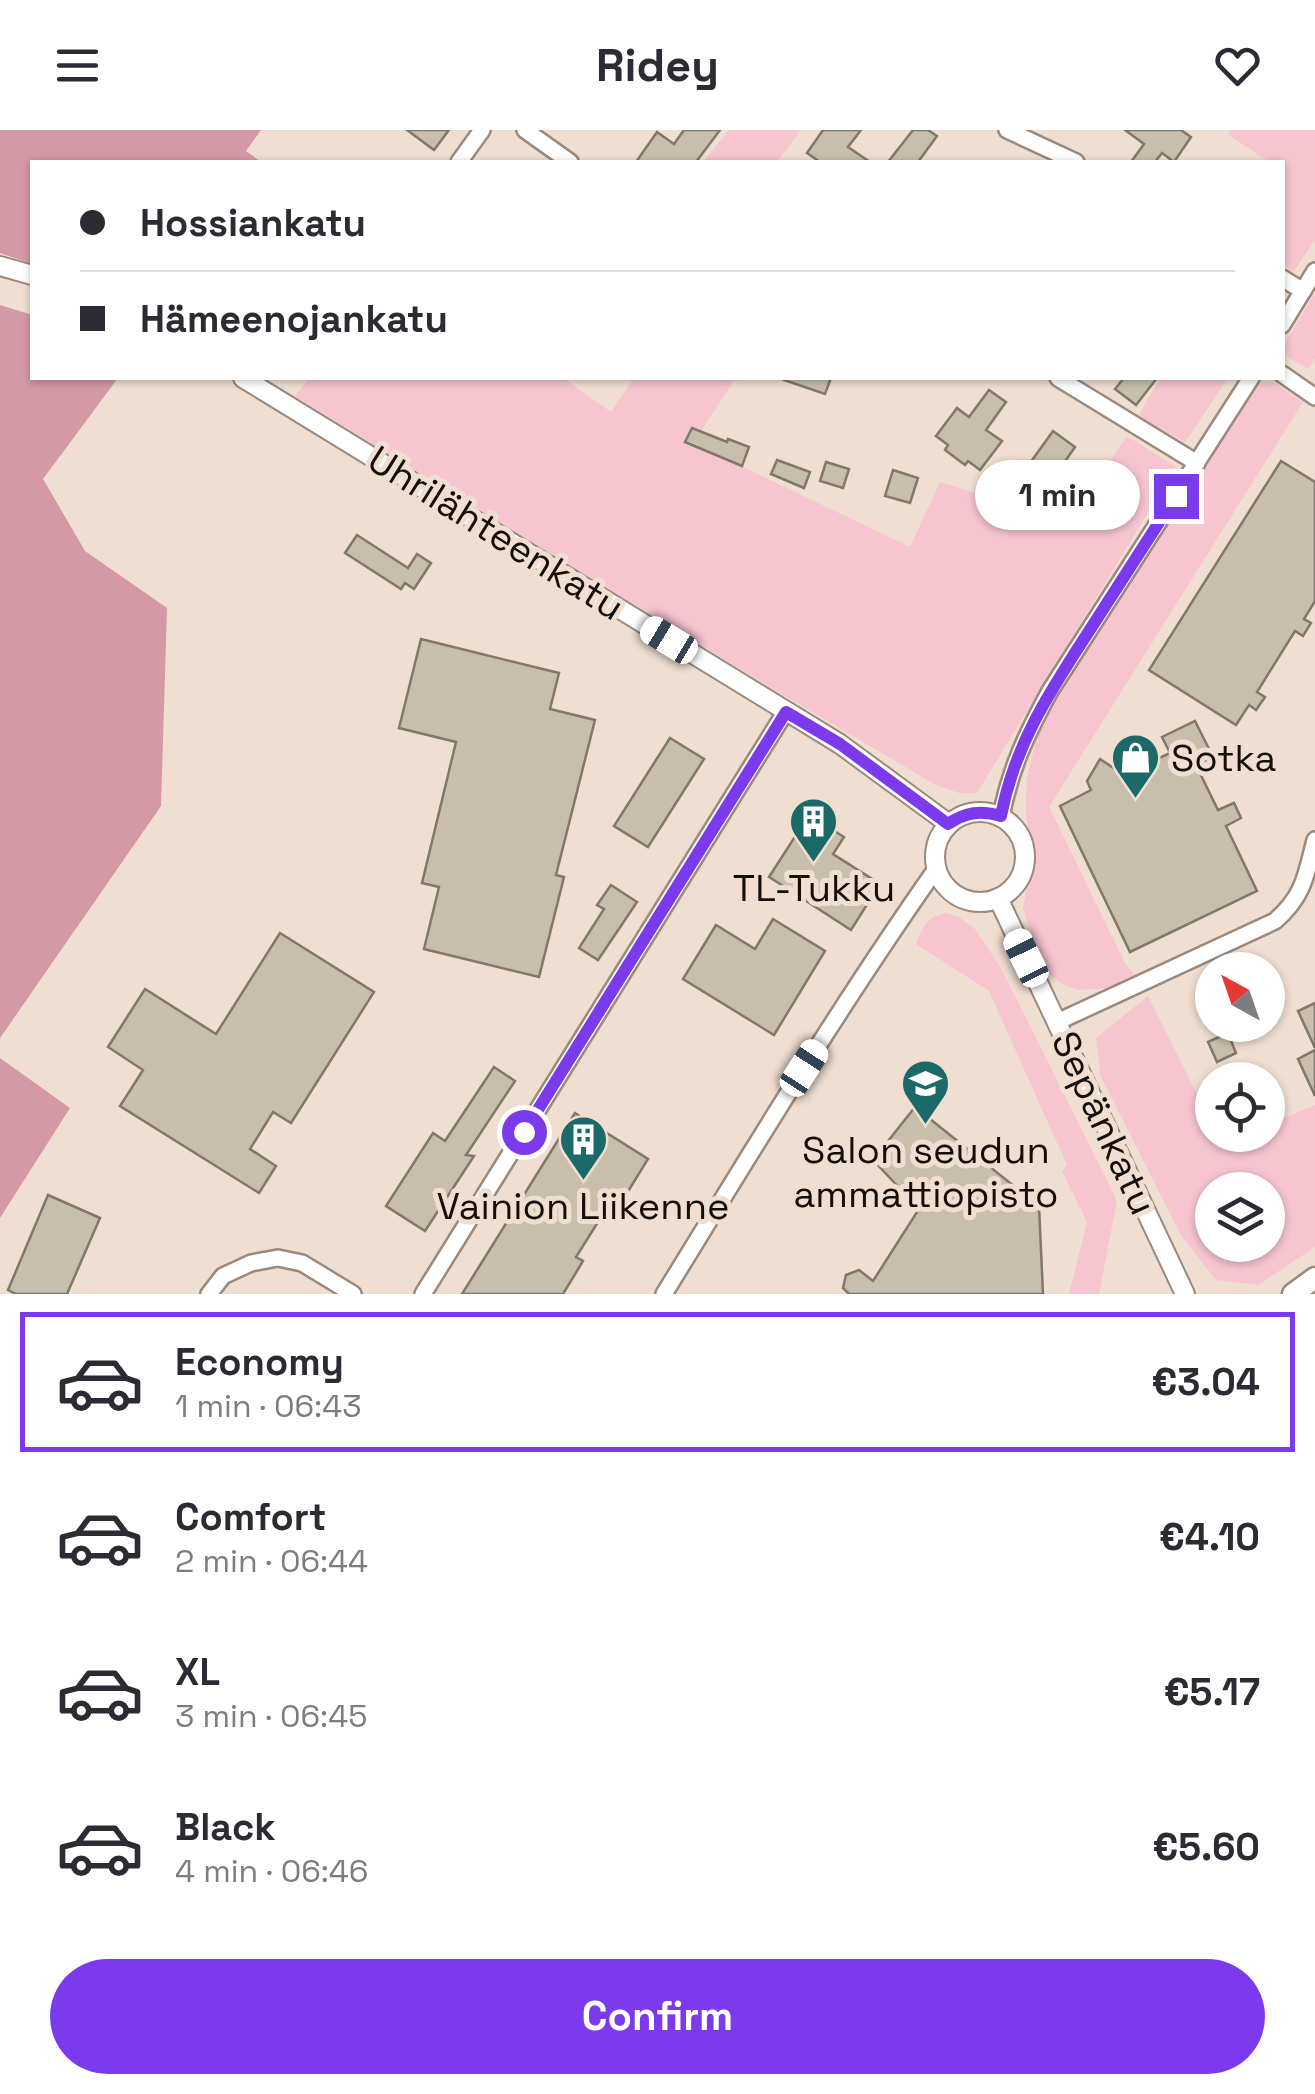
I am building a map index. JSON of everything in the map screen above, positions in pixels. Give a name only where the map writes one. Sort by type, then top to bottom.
[{"type":"main road","points":[[1293,1294],[1315,1278]]},
{"type":"street","points":[[460,160],[482,130]]},
{"type":"street","points":[[525,130],[567,160]]},
{"type":"street","points":[[1007,130],[1072,160]]},
{"type":"street","points":[[0,266],[30,274]]},
{"type":"street","points":[[1285,320],[1315,271]]},
{"type":"street","points":[[1285,280],[1303,291]]},
{"type":"street","points":[[1285,376],[1315,397]]},
{"type":"street","name":"Uhrilähteenkatu","points":[[246,380],[840,744],[948,824]]},
{"type":"street","points":[[1061,380],[1197,463]]},
{"type":"street","points":[[1001,816],[1007,784],[1025,738],[1050,691],[1250,380]]},
{"type":"street","points":[[423,1294],[786,712]]},
{"type":"street","points":[[974,812],[1001,816],[1021,837],[1025,851],[1019,879],[998,898],[984,902],[954,894],[936,870],[936,845],[948,824],[974,812]]},
{"type":"street","points":[[1056,1022],[1275,921],[1300,893],[1315,840]]},
{"type":"street","points":[[664,1294],[795,1081],[936,870]]},
{"type":"street","name":"Sepänkatu","points":[[998,898],[1184,1294]]},
{"type":"street","points":[[209,1294],[223,1276],[250,1263],[278,1258],[302,1263],[353,1294]]},
{"type":"shaded area","points":[[0,130],[261,130],[246,151],[258,160],[30,160],[30,263],[0,253]]},
{"type":"shaded area","points":[[729,130],[801,130],[778,160],[705,160]]},
{"type":"shaded area","points":[[1230,130],[1315,130],[1315,240],[1293,272],[1285,266],[1285,160],[1267,160],[1227,134]]},
{"type":"shaded area","points":[[1315,293],[1315,358],[1309,369],[1289,357],[1285,343]]},
{"type":"shaded area","points":[[0,305],[30,314],[30,380],[117,380],[43,479],[85,551],[167,608],[161,806],[0,1038]]},
{"type":"shaded area","points":[[307,380],[566,380],[611,412],[633,380],[735,380],[693,443],[910,547],[940,482],[1069,522],[1127,436],[1176,467],[977,793],[959,793],[936,785],[753,677],[295,396]]},
{"type":"shaded area","points":[[1159,380],[1227,380],[1185,442],[1138,417]]},
{"type":"shaded area","points":[[1271,381],[1303,402],[1049,807],[1125,963],[1136,977],[1108,988],[1078,990],[1048,973],[1023,908],[1033,855],[1026,816],[1027,779],[1039,726],[1251,391],[1260,383]]},
{"type":"shaded area","points":[[947,913],[975,929],[1001,968],[1117,1201],[1099,1294],[1069,1294],[1087,1222],[1062,1171],[1067,1165],[989,991],[916,944],[927,923]]},
{"type":"shaded area","points":[[1148,996],[1195,1090],[1195,1152],[1285,1152],[1285,1118],[1315,1105],[1315,1247],[1258,1285],[1216,1280],[1202,1262],[1285,1262],[1285,1172],[1195,1172],[1195,1253],[1182,1237],[1100,1075],[1096,1038]]},
{"type":"shaded area","points":[[0,1058],[70,1108],[0,1218]]},
{"type":"building","points":[[407,130],[449,130],[434,150]]},
{"type":"building","points":[[684,130],[720,130],[698,160],[637,160],[657,132],[674,144]]},
{"type":"building","points":[[823,130],[861,130],[848,147],[867,160],[817,160],[807,153]]},
{"type":"building","points":[[913,130],[928,130],[937,136],[919,160],[890,160]]},
{"type":"building","points":[[1125,130],[1181,130],[1191,137],[1175,160],[1162,153],[1157,160],[1132,160],[1144,144]]},
{"type":"building","points":[[784,380],[830,380],[825,394]]},
{"type":"building","points":[[1122,380],[1155,380],[1136,405],[1115,389]]},
{"type":"building","points":[[989,390],[1006,402],[986,430],[1002,441],[980,470],[968,461],[965,465],[945,450],[948,445],[936,436],[957,408],[969,417]]},
{"type":"building","points":[[692,428],[749,447],[742,466],[685,442]]},
{"type":"building","points":[[1053,431],[1075,447],[1066,460],[1076,467],[1052,500],[1020,477]]},
{"type":"building","points":[[777,460],[810,472],[804,488],[771,474]]},
{"type":"building","points":[[1281,461],[1315,482],[1315,601],[1304,619],[1311,623],[1303,636],[1295,631],[1257,692],[1265,697],[1256,710],[1249,705],[1236,725],[1149,670]]},
{"type":"building","points":[[826,462],[849,469],[843,488],[820,481]]},
{"type":"building","points":[[893,470],[918,478],[910,503],[885,496]]},
{"type":"building","points":[[357,535],[408,568],[417,554],[431,563],[414,589],[405,583],[401,589],[345,553]]},
{"type":"building","points":[[421,639],[559,673],[550,709],[595,720],[556,875],[564,877],[539,977],[424,949],[439,887],[422,883],[456,742],[399,728]]},
{"type":"building","points":[[1195,721],[1213,757],[1196,765],[1218,810],[1234,803],[1241,818],[1226,826],[1257,891],[1130,952],[1060,806],[1091,790],[1087,781],[1100,759],[1124,775],[1170,753],[1162,737]]},
{"type":"building","points":[[670,738],[704,759],[648,847],[614,826]]},
{"type":"building","name":"TL-Tukku","points":[[816,819],[844,837],[833,854],[880,884],[851,930],[769,877],[796,835],[802,840]]},
{"type":"building","points":[[611,885],[637,902],[598,960],[579,948],[604,909],[597,905]]},
{"type":"building","points":[[773,919],[825,951],[774,1035],[683,979],[716,925],[755,949]]},
{"type":"building","points":[[280,933],[374,992],[291,1123],[273,1112],[250,1149],[276,1166],[259,1193],[120,1106],[143,1070],[108,1047],[145,989],[216,1034]]},
{"type":"building","points":[[1315,1003],[1315,1048],[1298,1011]]},
{"type":"building","points":[[1208,1042],[1232,1042],[1236,1053],[1217,1062]]},
{"type":"building","points":[[1315,1050],[1315,1096],[1298,1059]]},
{"type":"building","points":[[494,1067],[515,1081],[466,1155],[474,1156],[425,1231],[386,1206],[433,1133],[445,1141]]},
{"type":"building","points":[[915,1107],[1039,1206],[1043,1294],[849,1294],[843,1288],[846,1275],[859,1270],[873,1281],[919,1209],[873,1160]]},
{"type":"building","name":"Vainion Liikenne","points":[[575,1113],[648,1159],[616,1211],[608,1206],[576,1257],[583,1261],[563,1294],[462,1294]]},
{"type":"building","points":[[48,1195],[100,1218],[67,1294],[16,1294],[8,1290]]},
{"type":"place","name":"Sotka","points":[[1136,800]]},
{"type":"place","name":"TL-Tukku","points":[[814,864]]},
{"type":"place","name":"Salon seudun ammattiopisto","points":[[926,1126]]},
{"type":"place","name":"Vainion Liikenne","points":[[583,1182]]},
{"type":"route","points":[[524,1132],[786,712],[840,744],[948,824],[974,812],[1001,816],[1007,784],[1025,738],[1050,691],[1176,496]]}]
